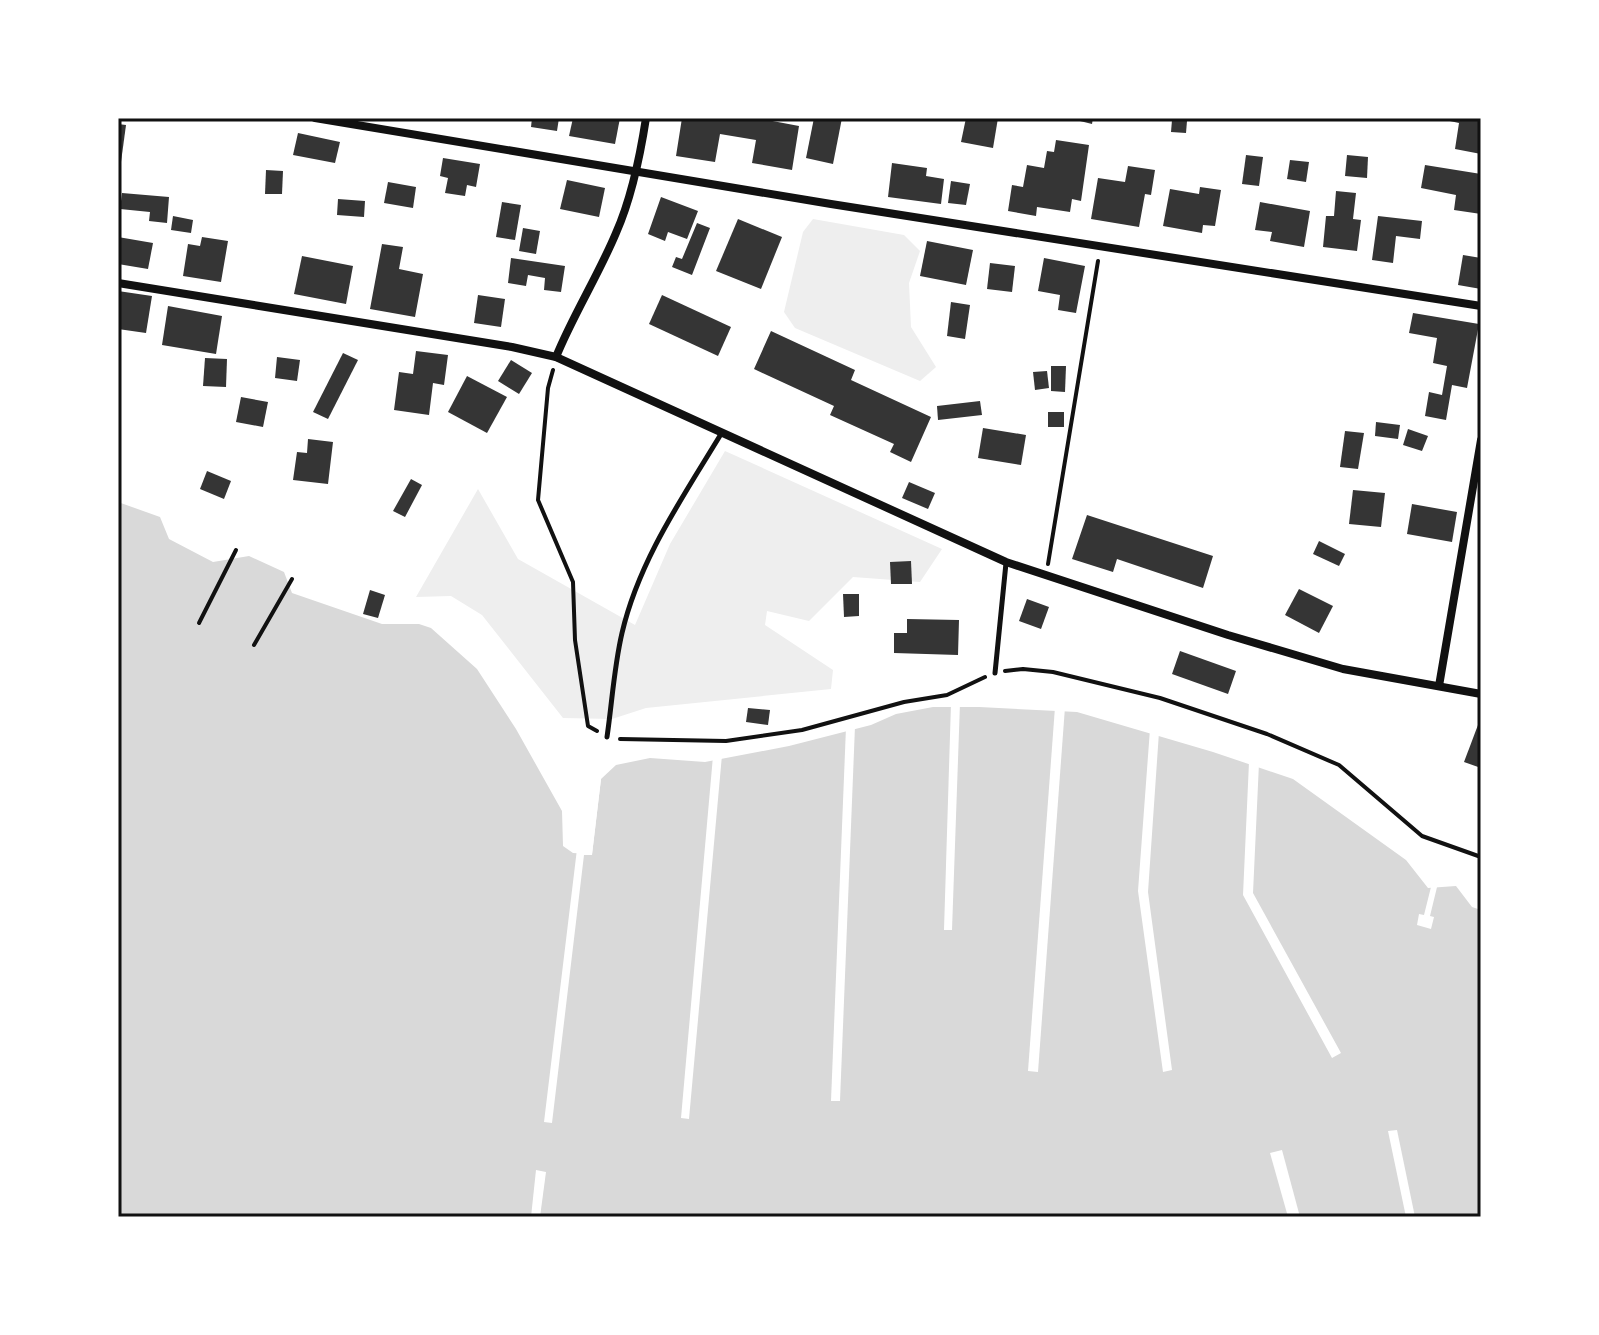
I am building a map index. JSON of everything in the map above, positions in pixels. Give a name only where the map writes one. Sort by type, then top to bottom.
[{"type":"street","points":[[315,118],[1481,306]]},
{"type":"street","points":[[556,357],[572,318],[617,233],[637,170],[646,118]]},
{"type":"street","points":[[118,283],[512,347],[556,357],[1006,562],[1343,669],[1481,694]]},
{"type":"street","points":[[1439,686],[1481,440]]},
{"type":"lane","points":[[607,737],[622,632],[649,555],[721,434]]},
{"type":"lane","points":[[995,673],[1006,562]]},
{"type":"path","points":[[1046,575],[1100,247]]},
{"type":"path","points":[[556,357],[548,388],[538,500],[573,582],[575,640],[588,726],[607,737],[638,741],[726,741],[802,730],[904,702],[947,695],[995,673],[1023,669],[1053,672],[1160,698],[1267,734],[1339,765],[1422,836],[1481,857]]},
{"type":"path","points":[[199,623],[236,550]]},
{"type":"path","points":[[254,645],[292,579]]},
{"type":"shaded area","points":[[813,219],[904,235],[920,251],[909,283],[911,327],[936,367],[920,381],[795,328],[784,312],[803,232]]},
{"type":"shaded area","points":[[725,451],[942,549],[920,582],[853,577],[809,621],[767,611],[765,625],[833,670],[831,689],[646,708],[612,719],[563,718],[482,615],[451,596],[416,597],[478,489],[518,559],[635,625],[670,544]]},
{"type":"shaded area","points":[[118,502],[160,517],[169,539],[213,562],[249,556],[284,572],[292,593],[382,624],[419,624],[431,628],[477,669],[516,729],[562,811],[563,846],[573,853],[592,854],[601,779],[616,765],[650,758],[705,762],[789,746],[871,725],[896,714],[933,707],[1077,712],[1293,779],[1406,860],[1428,888],[1456,886],[1472,907],[1481,910],[1481,1217],[118,1217]]},
{"type":"pier","points":[[951,703],[960,703],[952,930],[944,930]]},
{"type":"pier","points":[[1055,707],[1065,707],[1038,1072],[1028,1071]]},
{"type":"pier","points":[[855,726],[840,1101],[831,1101],[846,727]]},
{"type":"pier","points":[[1150,729],[1159,732],[1148,892],[1172,1070],[1163,1072],[1138,891]]},
{"type":"pier","points":[[722,755],[689,1119],[681,1118],[713,756]]},
{"type":"pier","points":[[1249,762],[1259,763],[1253,893],[1341,1053],[1332,1058],[1243,895]]},
{"type":"pier","points":[[597,779],[601,779],[592,855],[584,855],[552,1123],[544,1122],[577,849],[589,851]]},
{"type":"pier","points":[[1432,883],[1438,883],[1430,916],[1434,917],[1431,929],[1417,925],[1419,914],[1424,915]]},
{"type":"pier","points":[[1397,1130],[1415,1217],[1406,1217],[1388,1131]]},
{"type":"pier","points":[[1282,1150],[1300,1217],[1288,1217],[1270,1153]]},
{"type":"pier","points":[[536,1170],[546,1172],[540,1217],[531,1217]]},
{"type":"building","points":[[532,118],[559,118],[557,131],[531,127]]},
{"type":"building","points":[[573,118],[620,118],[615,144],[569,136]]},
{"type":"building","points":[[682,118],[756,118],[799,126],[792,170],[752,163],[756,140],[720,134],[715,162],[676,156]]},
{"type":"building","points":[[814,118],[842,118],[833,164],[806,158]]},
{"type":"building","points":[[966,118],[998,118],[993,148],[961,142]]},
{"type":"building","points":[[1068,118],[1093,118],[1092,124]]},
{"type":"building","points":[[1436,118],[1481,118],[1481,154],[1455,149],[1459,123]]},
{"type":"building","points":[[1172,120],[1187,121],[1186,133],[1171,132]]},
{"type":"building","points":[[118,124],[126,125],[121,162],[118,161]]},
{"type":"building","points":[[298,133],[340,142],[335,163],[293,155]]},
{"type":"building","points":[[1056,140],[1089,145],[1081,201],[1072,199],[1070,212],[1037,207],[1036,216],[1008,211],[1012,185],[1023,187],[1027,165],[1044,168],[1047,151],[1054,152]]},
{"type":"building","points":[[1246,155],[1263,157],[1259,186],[1242,184]]},
{"type":"building","points":[[1347,155],[1368,157],[1367,178],[1345,176]]},
{"type":"building","points":[[443,158],[480,164],[476,187],[467,185],[465,196],[445,193],[448,178],[440,176]]},
{"type":"building","points":[[1290,160],[1309,162],[1306,182],[1287,179]]},
{"type":"building","points":[[892,163],[927,168],[926,176],[944,179],[941,204],[888,197]]},
{"type":"building","points":[[1425,165],[1481,174],[1481,214],[1454,210],[1456,195],[1421,188]]},
{"type":"building","points":[[1128,166],[1155,170],[1151,195],[1145,194],[1139,227],[1091,219],[1098,178],[1125,182]]},
{"type":"building","points":[[266,170],[283,171],[282,194],[265,194]]},
{"type":"building","points":[[567,180],[605,188],[599,217],[560,209]]},
{"type":"building","points":[[951,181],[970,184],[966,205],[948,203]]},
{"type":"building","points":[[388,182],[416,187],[413,208],[384,203]]},
{"type":"building","points":[[1200,187],[1221,190],[1215,226],[1203,225],[1202,233],[1163,226],[1170,189],[1199,194]]},
{"type":"building","points":[[1336,191],[1356,193],[1353,219],[1361,220],[1357,251],[1323,247],[1326,216],[1334,216]]},
{"type":"building","points":[[122,193],[169,197],[167,223],[149,221],[150,212],[120,209]]},
{"type":"building","points":[[661,197],[698,211],[687,239],[668,232],[665,241],[648,234]]},
{"type":"building","points":[[338,199],[365,201],[364,217],[337,215]]},
{"type":"building","points":[[502,202],[521,205],[515,240],[496,237]]},
{"type":"building","points":[[1260,202],[1310,211],[1304,247],[1270,241],[1272,232],[1255,230]]},
{"type":"building","points":[[173,216],[193,220],[191,233],[171,230]]},
{"type":"building","points":[[1378,216],[1422,221],[1420,239],[1396,236],[1393,263],[1372,260]]},
{"type":"building","points":[[738,219],[782,237],[761,289],[716,271]]},
{"type":"building","points":[[697,223],[710,228],[692,275],[672,267],[676,257],[682,259]]},
{"type":"building","points":[[523,228],[540,231],[536,254],[519,251]]},
{"type":"building","points":[[118,237],[153,243],[148,269],[118,264]]},
{"type":"building","points":[[202,237],[228,241],[221,282],[183,276],[188,244],[200,246]]},
{"type":"building","points":[[927,241],[973,250],[966,285],[920,276]]},
{"type":"building","points":[[382,244],[403,247],[399,269],[423,274],[415,317],[370,309]]},
{"type":"building","points":[[1463,255],[1481,258],[1481,289],[1458,285]]},
{"type":"building","points":[[302,256],[353,266],[346,304],[294,294]]},
{"type":"building","points":[[511,258],[565,266],[561,292],[544,290],[545,278],[528,275],[526,286],[508,283]]},
{"type":"building","points":[[1044,258],[1085,266],[1076,313],[1058,310],[1060,295],[1038,291]]},
{"type":"building","points":[[990,263],[1015,266],[1012,292],[987,289]]},
{"type":"building","points":[[118,291],[152,296],[146,333],[118,329]]},
{"type":"building","points":[[478,295],[505,299],[501,327],[474,323]]},
{"type":"building","points":[[662,295],[731,327],[718,356],[649,324]]},
{"type":"building","points":[[951,302],[970,305],[965,339],[947,336]]},
{"type":"building","points":[[168,306],[222,316],[216,354],[162,345]]},
{"type":"building","points":[[1413,313],[1479,324],[1467,388],[1452,385],[1446,420],[1425,416],[1429,392],[1442,395],[1447,366],[1433,363],[1437,338],[1409,333]]},
{"type":"building","points":[[771,331],[855,370],[851,380],[931,417],[911,462],[890,452],[894,444],[830,415],[834,406],[754,369]]},
{"type":"building","points":[[416,351],[448,355],[444,385],[433,383],[429,415],[394,410],[399,372],[413,374]]},
{"type":"building","points":[[343,353],[358,360],[328,419],[313,412]]},
{"type":"building","points":[[277,357],[300,360],[297,381],[275,378]]},
{"type":"building","points":[[205,358],[227,359],[226,387],[203,386]]},
{"type":"building","points":[[511,360],[532,373],[519,394],[498,381]]},
{"type":"building","points":[[1051,366],[1066,366],[1065,392],[1051,391]]},
{"type":"building","points":[[1047,371],[1049,388],[1035,390],[1033,372]]},
{"type":"building","points":[[467,376],[507,397],[487,433],[448,412]]},
{"type":"building","points":[[241,397],[268,402],[263,427],[236,422]]},
{"type":"building","points":[[980,401],[982,415],[938,420],[937,406]]},
{"type":"building","points":[[1048,412],[1064,412],[1064,427],[1048,427]]},
{"type":"building","points":[[1376,422],[1400,425],[1398,439],[1375,436]]},
{"type":"building","points":[[983,428],[1026,435],[1021,465],[978,458]]},
{"type":"building","points":[[1408,429],[1428,436],[1422,451],[1403,445]]},
{"type":"building","points":[[1345,431],[1364,433],[1358,469],[1340,467]]},
{"type":"building","points":[[308,439],[333,442],[328,484],[293,480],[297,452],[307,453]]},
{"type":"building","points":[[207,471],[231,481],[224,499],[200,489]]},
{"type":"building","points":[[411,479],[422,485],[405,517],[393,511]]},
{"type":"building","points":[[909,482],[935,493],[928,509],[902,498]]},
{"type":"building","points":[[1353,490],[1385,493],[1381,527],[1349,524]]},
{"type":"building","points":[[1412,504],[1457,512],[1452,542],[1407,534]]},
{"type":"building","points":[[1087,515],[1213,556],[1203,588],[1117,559],[1113,572],[1072,559]]},
{"type":"building","points":[[1319,541],[1345,554],[1339,566],[1313,554]]},
{"type":"building","points":[[911,561],[912,584],[891,584],[890,562]]},
{"type":"building","points":[[1299,589],[1333,606],[1319,633],[1285,615]]},
{"type":"building","points":[[370,590],[385,595],[378,618],[363,614]]},
{"type":"building","points":[[843,594],[859,594],[859,616],[844,617]]},
{"type":"building","points":[[1027,599],[1049,607],[1041,629],[1019,621]]},
{"type":"building","points":[[907,619],[959,620],[958,655],[894,653],[894,633],[907,633]]},
{"type":"building","points":[[1180,651],[1236,671],[1228,694],[1172,674]]},
{"type":"building","points":[[748,708],[770,710],[768,725],[746,722]]},
{"type":"building","points":[[1481,717],[1481,768],[1464,762]]}]
